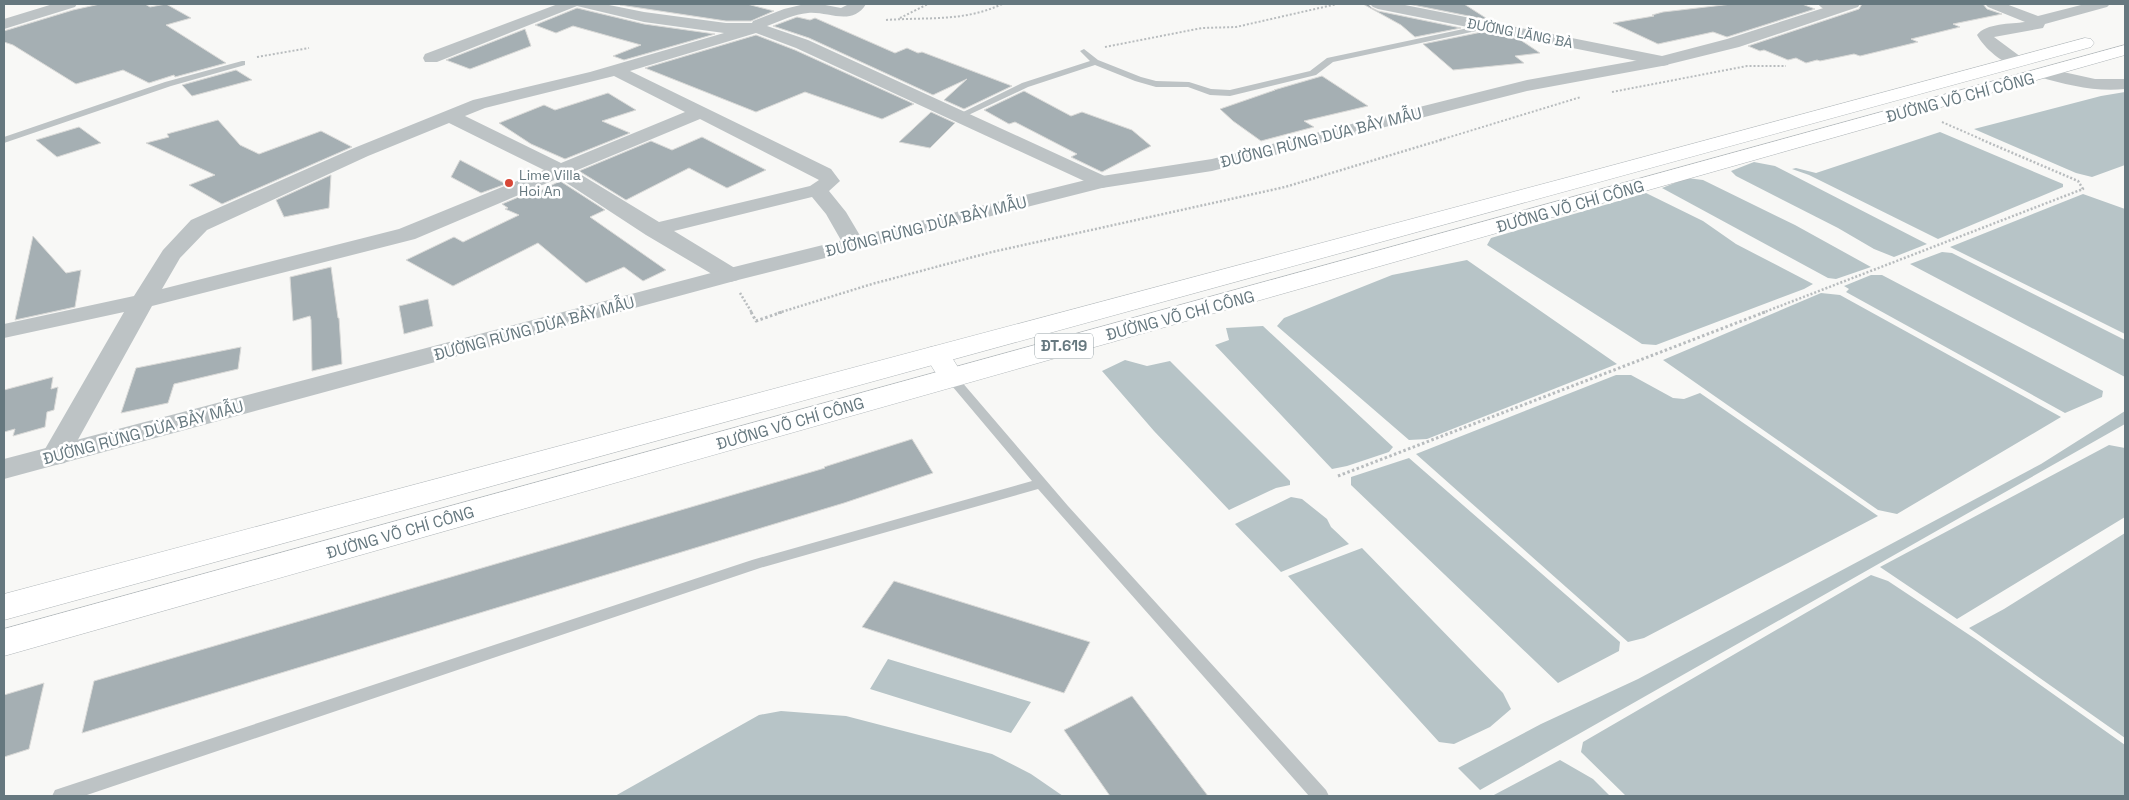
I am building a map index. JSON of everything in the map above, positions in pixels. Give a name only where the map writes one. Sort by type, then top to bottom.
[{"type":"main road","name":"ĐƯỜNG VÕ CHÍ CÔNG","points":[[4,607],[1581,181],[2015,61],[2123,47]]},
{"type":"main road","name":"ĐƯỜNG VÕ CHÍ CÔNG","points":[[4,643],[2045,74],[2123,47]]},
{"type":"main road","points":[[2015,61],[2045,74]]},
{"type":"main road","points":[[937,354],[951,378]]},
{"type":"street","points":[[4,24],[69,4]]},
{"type":"street","points":[[431,58],[571,4]]},
{"type":"street","points":[[583,4],[644,17],[726,28],[757,28],[802,44],[1102,182]]},
{"type":"street","points":[[54,456],[142,301],[171,254],[199,225],[361,152],[479,104],[615,70],[757,28],[759,24],[792,11],[825,8],[835,13],[845,13],[852,11],[858,4]]},
{"type":"street","name":"ĐƯỜNG LĂNG BÀ","points":[[1378,4],[1662,62]]},
{"type":"street","points":[[1993,4],[2037,21],[2102,4]]},
{"type":"street","name":"ĐƯỜNG RỪNG DỪA BẢY MẪU","points":[[4,469],[730,275],[1102,182],[1212,164],[1527,86],[1662,62],[1733,43],[1839,5]]},
{"type":"street","points":[[2015,61],[1988,40],[1985,35],[1994,31],[2037,25],[2037,21]]},
{"type":"street","points":[[615,70],[824,173],[830,181],[817,190],[654,230]]},
{"type":"street","points":[[2045,74],[2092,85],[2109,86],[2125,84]]},
{"type":"street","points":[[4,331],[142,301],[406,234],[701,112]]},
{"type":"street","points":[[450,116],[561,171],[654,230],[730,275]]},
{"type":"street","points":[[817,190],[835,212],[854,244]]},
{"type":"lane","points":[[1084,51],[1095,62],[1138,79],[1156,84],[1189,85],[1210,92],[1230,93],[1312,73],[1330,60],[1488,26]]},
{"type":"lane","points":[[959,116],[1025,86],[1095,62]]},
{"type":"lane","points":[[4,140],[168,84],[242,63]]},
{"type":"lane","points":[[951,378],[1041,483],[1320,796]]},
{"type":"lane","points":[[61,796],[757,564],[1041,483]]},
{"type":"path","points":[[900,19],[928,4]]},
{"type":"path","points":[[886,20],[932,19],[974,14],[1002,4]]},
{"type":"path","points":[[1105,47],[1202,28],[1236,27],[1336,4]]},
{"type":"path","points":[[242,63],[262,56],[309,48]]},
{"type":"path","points":[[1608,92],[1747,66],[1786,66]]},
{"type":"path","points":[[730,275],[756,321],[797,307],[919,272],[1069,233],[1287,186],[1524,112],[1581,97]]},
{"type":"path","points":[[1338,476],[2083,188],[2078,181],[1914,110]]},
{"type":"shaded area","points":[[2125,92],[2125,165],[2092,177],[2076,173],[1974,129],[2101,96]]},
{"type":"shaded area","points":[[1940,132],[2063,184],[2063,187],[1938,239],[1809,175],[1792,169],[1796,168],[1816,173]]},
{"type":"shaded area","points":[[1754,162],[1775,166],[1927,244],[1894,257],[1874,249],[1838,228],[1736,176],[1731,171]]},
{"type":"shaded area","points":[[1687,178],[1703,180],[1795,225],[1871,267],[1836,279],[1828,278],[1662,188]]},
{"type":"shaded area","points":[[1646,193],[1703,221],[1736,244],[1813,284],[1656,345],[1642,344],[1487,245],[1491,238]]},
{"type":"shaded area","points":[[2083,194],[2125,209],[2125,334],[1950,247]]},
{"type":"shaded area","points":[[1942,252],[1952,253],[2125,340],[2125,377],[1910,264]]},
{"type":"shaded area","points":[[1467,260],[1617,364],[1427,439],[1409,440],[1277,326],[1284,318],[1392,275]]},
{"type":"shaded area","points":[[1871,275],[1882,275],[2103,391],[2102,397],[2065,413],[1846,292],[1849,289],[1844,286]]},
{"type":"shaded area","points":[[1821,293],[1840,295],[2061,417],[1897,514],[1878,510],[1663,360]]},
{"type":"shaded area","points":[[1263,326],[1393,447],[1389,452],[1332,469],[1215,345],[1229,340],[1226,328]]},
{"type":"shaded area","points":[[1125,360],[1147,366],[1170,361],[1290,481],[1290,485],[1276,488],[1229,510],[1154,431],[1102,371]]},
{"type":"shaded area","points":[[1616,375],[1631,375],[1673,398],[1684,399],[1700,393],[1878,516],[1644,638],[1628,642],[1416,454]]},
{"type":"shaded area","points":[[2125,411],[2125,424],[1480,790],[1458,768],[1541,724],[1638,679],[2041,464]]},
{"type":"shaded area","points":[[2109,445],[2125,448],[2125,517],[1957,619],[1880,567]]},
{"type":"shaded area","points":[[1409,458],[1620,642],[1619,651],[1558,683],[1351,485],[1351,477]]},
{"type":"shaded area","points":[[1291,497],[1302,499],[1327,519],[1331,527],[1349,544],[1281,572],[1235,524]]},
{"type":"shaded area","points":[[2125,533],[2125,738],[1969,628],[2004,609]]},
{"type":"shaded area","points":[[1362,548],[1503,693],[1511,709],[1490,727],[1454,744],[1439,742],[1288,576]]},
{"type":"shaded area","points":[[1871,575],[1888,581],[1977,640],[2125,745],[2125,796],[1626,796],[1581,752],[1583,742]]},
{"type":"shaded area","points":[[888,659],[1031,702],[1011,733],[870,689]]},
{"type":"shaded area","points":[[781,711],[846,716],[992,754],[1031,774],[1063,796],[615,796],[759,715]]},
{"type":"shaded area","points":[[1560,760],[1593,779],[1610,796],[1492,796]]},
{"type":"building","points":[[100,4],[145,4],[150,7],[166,4],[191,18],[166,25],[226,63],[149,83],[123,70],[76,84],[13,45],[4,42],[4,31],[73,10]]},
{"type":"building","points":[[747,4],[774,11],[751,21],[726,21],[620,5]]},
{"type":"building","points":[[1363,4],[1368,4],[1378,11],[1461,28],[1415,37],[1401,25]]},
{"type":"building","points":[[1408,4],[1464,4],[1489,20]]},
{"type":"building","points":[[1732,4],[1802,4],[1815,9],[1727,37],[1713,32],[1658,44],[1613,23],[1654,16],[1652,15],[1663,12]]},
{"type":"building","points":[[1862,4],[1983,4],[1987,9],[2002,14],[1953,24],[1960,27],[1911,39],[1918,42],[1860,56],[1854,54],[1806,63],[1796,58],[1788,60],[1764,50],[1760,51],[1748,46],[1859,9]]},
{"type":"building","points":[[577,8],[644,24],[715,34],[624,60],[613,56],[641,45],[573,26],[556,33],[535,25]]},
{"type":"building","points":[[797,17],[810,20],[815,18],[895,53],[907,48],[918,53],[922,52],[1012,86],[964,109],[944,100],[967,79],[933,95],[809,38],[773,26]]},
{"type":"building","points":[[525,29],[531,46],[470,69],[446,60]]},
{"type":"building","points":[[1482,32],[1519,39],[1540,53],[1515,56],[1524,63],[1453,70],[1423,44]]},
{"type":"building","points":[[756,35],[795,50],[914,104],[882,119],[805,92],[756,112],[645,68]]},
{"type":"building","points":[[236,70],[252,80],[192,96],[182,85]]},
{"type":"building","points":[[1322,76],[1368,106],[1304,121],[1314,127],[1261,141],[1220,109],[1274,90]]},
{"type":"building","points":[[1024,91],[1071,116],[1082,112],[1132,130],[1151,146],[1102,172],[1071,157],[1077,154],[1015,122],[1009,124],[984,110]]},
{"type":"building","points":[[608,93],[636,110],[602,121],[630,133],[565,159],[531,144],[499,123],[544,105],[555,110]]},
{"type":"building","points":[[931,112],[955,123],[930,148],[899,142]]},
{"type":"building","points":[[218,120],[240,145],[259,154],[321,131],[352,147],[222,204],[189,185],[215,175],[146,143],[169,137],[167,134]]},
{"type":"building","points":[[79,127],[101,143],[57,157],[36,140]]},
{"type":"building","points":[[702,137],[766,170],[727,188],[689,168],[626,200],[579,171],[651,141],[672,150]]},
{"type":"building","points":[[460,160],[506,184],[481,193],[451,177]]},
{"type":"building","points":[[331,175],[329,208],[284,217],[276,200]]},
{"type":"building","points":[[560,181],[605,210],[590,217],[666,270],[643,281],[624,267],[586,283],[538,243],[453,286],[406,260],[454,237],[463,242],[519,215],[505,209],[508,208],[502,204],[526,194],[530,196]]},
{"type":"building","points":[[33,236],[66,273],[81,270],[75,307],[15,320]]},
{"type":"building","points":[[331,267],[339,318],[342,364],[312,371],[311,320],[310,316],[293,321],[290,277]]},
{"type":"building","points":[[428,299],[433,326],[404,334],[399,306]]},
{"type":"building","points":[[241,347],[238,369],[174,384],[168,403],[121,413],[136,368]]},
{"type":"building","points":[[53,377],[51,389],[58,387],[54,410],[47,412],[45,427],[13,436],[15,429],[4,432],[4,390]]},
{"type":"building","points":[[912,439],[933,473],[844,503],[82,733],[94,681],[825,468]]},
{"type":"building","points":[[894,581],[1090,642],[1064,693],[862,627]]},
{"type":"building","points":[[44,683],[29,749],[4,757],[4,695]]},
{"type":"building","points":[[1132,696],[1208,796],[1110,796],[1064,730]]},
{"type":"place","name":"Lime Villa Hoi An","points":[[509,183]]}]
